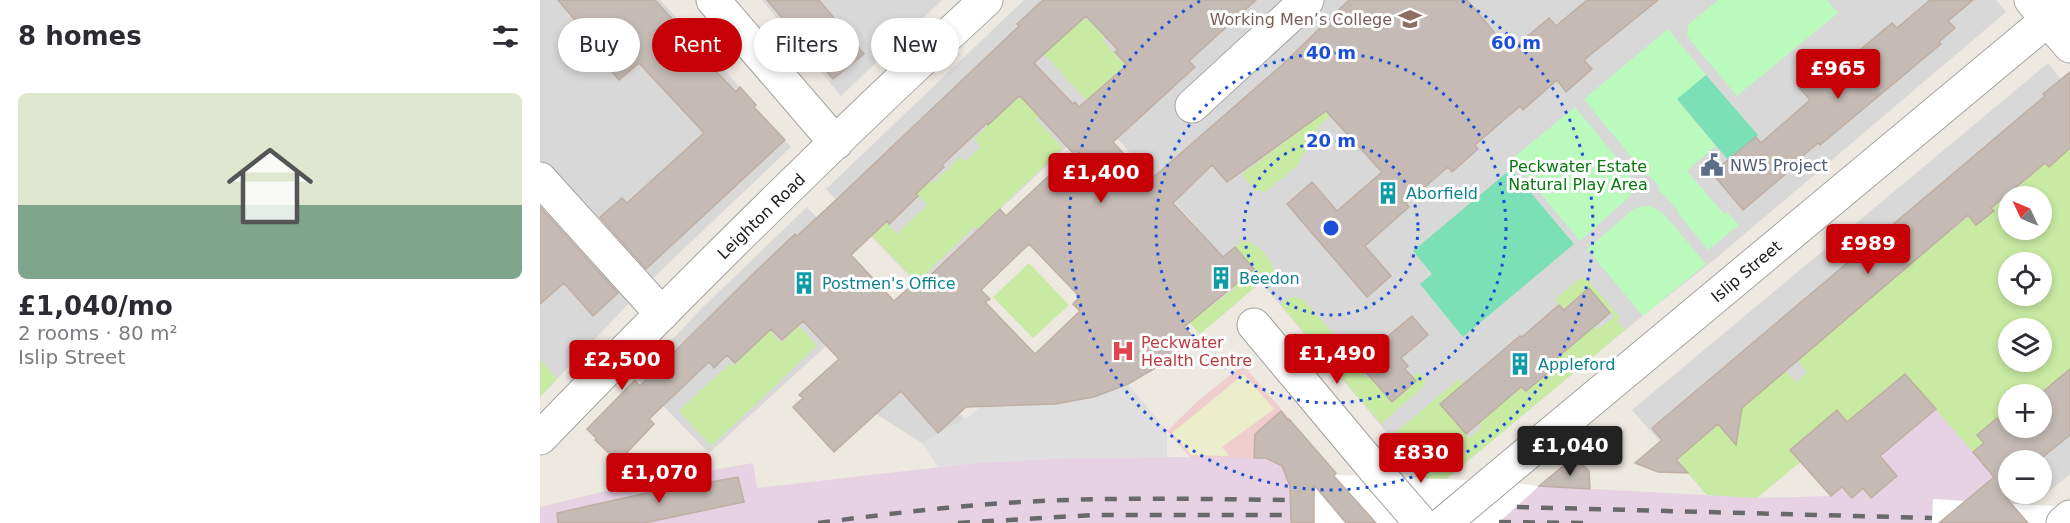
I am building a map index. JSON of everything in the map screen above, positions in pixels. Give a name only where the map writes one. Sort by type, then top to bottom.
[{"type":"street","points":[[713,0],[836,143]]},
{"type":"street","name":"Leighton Road","points":[[540,438],[836,143],[986,0]]},
{"type":"street","points":[[1192,106],[1306,0]]},
{"type":"street","points":[[2050,7],[2070,46]]},
{"type":"street","name":"Islip Street","points":[[1444,523],[2050,7]]},
{"type":"street","points":[[540,179],[662,314]]},
{"type":"street","points":[[1254,325],[1420,523]]},
{"type":"street","points":[[2062,523],[2070,517]]},
{"type":"shaded area","points":[[540,0],[660,0],[676,18],[652,18],[652,72],[726,72],[791,147],[652,279],[540,397]]},
{"type":"shaded area","points":[[762,0],[942,0],[923,18],[871,18],[871,67],[841,96],[821,72],[859,72],[859,18],[777,18]]},
{"type":"shaded area","points":[[1024,0],[1996,0],[2006,12],[1714,260],[1625,330],[1434,489],[1261,282],[1200,334],[1146,275],[1197,227],[1098,117],[919,286],[826,189],[949,72],[959,72],[959,62]]},
{"type":"shaded area","points":[[2048,63],[2070,90],[2070,474],[2052,489],[2052,450],[1998,450],[1998,483],[1906,374],[1757,498],[1707,495],[1632,410]]},
{"type":"shaded area","points":[[807,207],[898,306],[959,413],[965,419],[922,443],[876,414],[871,399],[851,372],[826,346],[709,453],[636,378],[702,308]]},
{"type":"shaded area","points":[[1243,365],[1336,473],[1290,523],[1290,486],[1266,458],[1191,458],[1167,431],[1200,399]]},
{"type":"shaded area","points":[[1906,373],[1998,483],[1998,504],[2015,504],[2023,513],[2011,523],[1498,523],[1539,486],[1757,498],[1830,496],[1801,462]]},
{"type":"shaded area","points":[[1128,384],[1167,431],[1167,457],[1066,458],[938,467],[922,443],[971,415],[994,394],[1006,407],[1055,404],[1094,397]]},
{"type":"shaded area","points":[[1067,458],[1266,458],[1279,465],[1286,473],[1290,486],[1290,523],[540,523],[540,507],[635,484],[753,463],[757,488],[975,463]]},
{"type":"shaded area","points":[[2015,504],[2034,504],[2023,513]]},
{"type":"green space","points":[[1718,0],[1827,0],[1838,13],[1737,96],[1687,36],[1688,25]]},
{"type":"green space","points":[[1109,3],[1137,7],[1102,40],[1125,65],[1087,101],[1044,54],[1084,18],[1089,22]]},
{"type":"green space","points":[[1668,29],[1706,75],[1677,100],[1716,146],[1687,171],[1724,214],[1727,212],[1739,225],[1708,250],[1678,210],[1658,189],[1659,186],[1650,176],[1647,176],[1584,99]]},
{"type":"green space","points":[[1706,75],[1758,135],[1728,160],[1677,99]]},
{"type":"green space","points":[[1044,76],[1061,94],[1036,119],[1063,148],[978,229],[975,226],[917,282],[872,236],[887,223],[897,234],[927,205],[911,187],[923,174],[933,183],[960,157],[965,161],[981,147],[974,139],[1003,112],[998,106],[1013,93],[1020,99]]},
{"type":"green space","name":"Peckwater Estate Natural Play Area","points":[[1575,107],[1629,173],[1633,185],[1628,198],[1580,241],[1512,159]]},
{"type":"green space","points":[[1326,111],[1330,116],[1320,125],[1296,167],[1265,192],[1255,190],[1242,174]]},
{"type":"green space","points":[[2070,132],[2070,369],[2052,384],[1998,384],[1998,419],[1977,434],[1984,443],[1973,452],[1905,374],[1757,498],[1707,495],[1678,458],[1785,371],[1796,382],[1807,372],[1798,360],[1858,307],[1998,192],[1998,240],[2052,240],[2052,186],[2006,186],[2040,158],[2049,167],[2065,153]]},
{"type":"green space","points":[[1511,169],[1574,244],[1463,337],[1420,284],[1432,274],[1413,251]]},
{"type":"green space","name":"Peckwater Estate Natural Play Area","points":[[1649,206],[1662,212],[1706,264],[1643,316],[1587,249],[1635,208]]},
{"type":"green space","points":[[1242,241],[1260,249],[1270,261],[1276,280],[1268,289],[1261,282],[1200,334],[1152,281],[1203,312],[1234,289],[1232,287],[1253,269],[1235,247]]},
{"type":"green space","points":[[1029,263],[1069,305],[1033,338],[993,297]]},
{"type":"green space","points":[[1583,278],[1587,279],[1620,317],[1617,320],[1625,330],[1434,489],[1391,436],[1459,379],[1469,390],[1445,410],[1469,438],[1482,427],[1479,423],[1521,387],[1526,391],[1555,366],[1552,362],[1595,326],[1599,329],[1614,317],[1589,288],[1564,310],[1555,299]]},
{"type":"green space","points":[[1292,297],[1304,300],[1361,366],[1359,369],[1366,378],[1369,376],[1392,402],[1416,382],[1411,376],[1419,373],[1425,378],[1424,386],[1381,424],[1280,304]]},
{"type":"green space","points":[[799,326],[817,346],[711,446],[679,411],[730,363],[733,366],[770,331],[781,343]]},
{"type":"green space","points":[[540,359],[557,379],[540,397]]},
{"type":"green space","points":[[1244,374],[1274,409],[1222,447],[1229,456],[1191,455],[1172,433]]},
{"type":"pier","points":[[1286,473],[1494,481],[1539,486],[1498,523],[1290,523],[1290,486]]},
{"type":"pier","points":[[1933,499],[2070,507],[2070,523],[1932,523]]},
{"type":"building","points":[[558,0],[655,0],[671,18],[652,18],[652,72],[717,72],[736,92],[740,87],[756,105],[754,107],[785,140],[646,269],[600,217],[622,198],[627,203],[704,133],[640,64],[640,18],[573,18]]},
{"type":"building","points":[[767,0],[819,0],[834,18],[782,18]]},
{"type":"building","points":[[1043,0],[1256,0],[1189,61],[1195,67],[1113,142],[1149,181],[1282,65],[1349,0],[1467,0],[1510,51],[1549,18],[1556,26],[1587,0],[1658,0],[1584,60],[1592,69],[1566,92],[1557,80],[1523,110],[1520,106],[1475,145],[1478,149],[1452,172],[1448,167],[1406,203],[1409,207],[1365,246],[1391,276],[1367,297],[1287,204],[1312,182],[1337,211],[1382,172],[1326,111],[1227,182],[1212,165],[1173,203],[1223,257],[1235,247],[1254,269],[1184,327],[1195,339],[1164,363],[1128,384],[1094,397],[1055,404],[966,407],[938,433],[901,391],[834,452],[793,407],[803,398],[799,395],[839,359],[803,321],[782,340],[771,329],[735,363],[727,355],[714,368],[709,362],[649,419],[654,424],[618,462],[595,440],[597,439],[587,429],[635,380],[640,386],[756,271],[837,199],[1019,26],[1017,24]],"holes":[[[1086,16],[1118,50],[1115,52],[1127,65],[1079,107],[1075,102],[1073,104],[1034,63]],[[1018,97],[1021,97],[1073,153],[1006,216],[1000,209],[916,289],[912,285],[894,301],[851,255],[887,221],[889,224],[918,196],[916,194],[944,167],[942,165],[987,123],[988,125]],[[1029,244],[1080,297],[1073,304],[1080,311],[1035,354],[985,302],[990,299],[981,290]]]},
{"type":"building","points":[[1930,0],[1973,0],[1948,21],[1955,28],[1939,42],[1941,44],[1820,145],[1818,143],[1743,210],[1712,173],[1756,137],[1761,143],[1810,100],[1799,87],[1817,72],[1824,80],[1892,23],[1897,28]]},
{"type":"building","points":[[859,48],[864,54],[859,58]]},
{"type":"building","points":[[612,72],[628,72],[619,80]]},
{"type":"building","points":[[827,72],[842,72],[833,79]]},
{"type":"building","points":[[2070,72],[2070,148],[2049,167],[2045,163],[2017,186],[1998,186],[1998,202],[1991,208],[1994,211],[1976,225],[1968,215],[1742,408],[1736,445],[1718,424],[1676,460],[1688,473],[1658,472],[1635,463],[1662,440],[1652,428],[2045,96],[2043,94]]},
{"type":"building","points":[[540,207],[618,293],[593,316],[564,283],[540,304]]},
{"type":"building","name":"Appleford","points":[[1589,288],[1610,313],[1552,362],[1556,366],[1526,391],[1521,387],[1466,434],[1440,404],[1559,305],[1564,310]]},
{"type":"building","points":[[1412,316],[1428,335],[1401,358],[1408,366],[1405,369],[1416,381],[1392,402],[1357,362]]},
{"type":"building","points":[[2070,369],[2070,435],[2051,450],[1998,450],[1998,504],[2011,504],[2028,523],[1939,523],[1994,477],[1973,452],[1984,443],[1977,435],[1997,418],[1998,438],[2052,438],[2052,384]]},
{"type":"building","points":[[1905,374],[1936,409],[1880,456],[1897,476],[1871,498],[1863,488],[1852,498],[1842,487],[1831,496],[1790,450],[1837,410],[1847,422]]},
{"type":"building","points":[[1281,411],[1336,473],[1334,476],[1376,523],[1346,523],[1314,485],[1314,523],[1291,523],[1290,486],[1282,466],[1266,458],[1254,458],[1255,434]]},
{"type":"building","points":[[1574,457],[1589,471],[1590,489],[1539,486]]},
{"type":"building","points":[[738,477],[744,502],[644,523],[558,523],[557,513],[642,494]]},
{"type":"railway","points":[[818,523],[970,506],[1055,500],[1290,500]]},
{"type":"railway","points":[[1517,507],[1932,518]]},
{"type":"railway","points":[[958,523],[1093,515],[1290,515]]},
{"type":"railway","points":[[1499,522],[1585,523]]},
{"type":"place","name":"Working Men’s College","points":[[1410,19]]},
{"type":"place","name":"NW5 Project","points":[[1712,165]]},
{"type":"place","name":"Aborfield","points":[[1388,193]]},
{"type":"place","name":"Beedon","points":[[1221,278]]},
{"type":"place","name":"Postmen's Office","points":[[804,283]]},
{"type":"place","name":"Peckwater Health Centre","points":[[1123,351]]},
{"type":"place","name":"Appleford","points":[[1520,364]]}]
